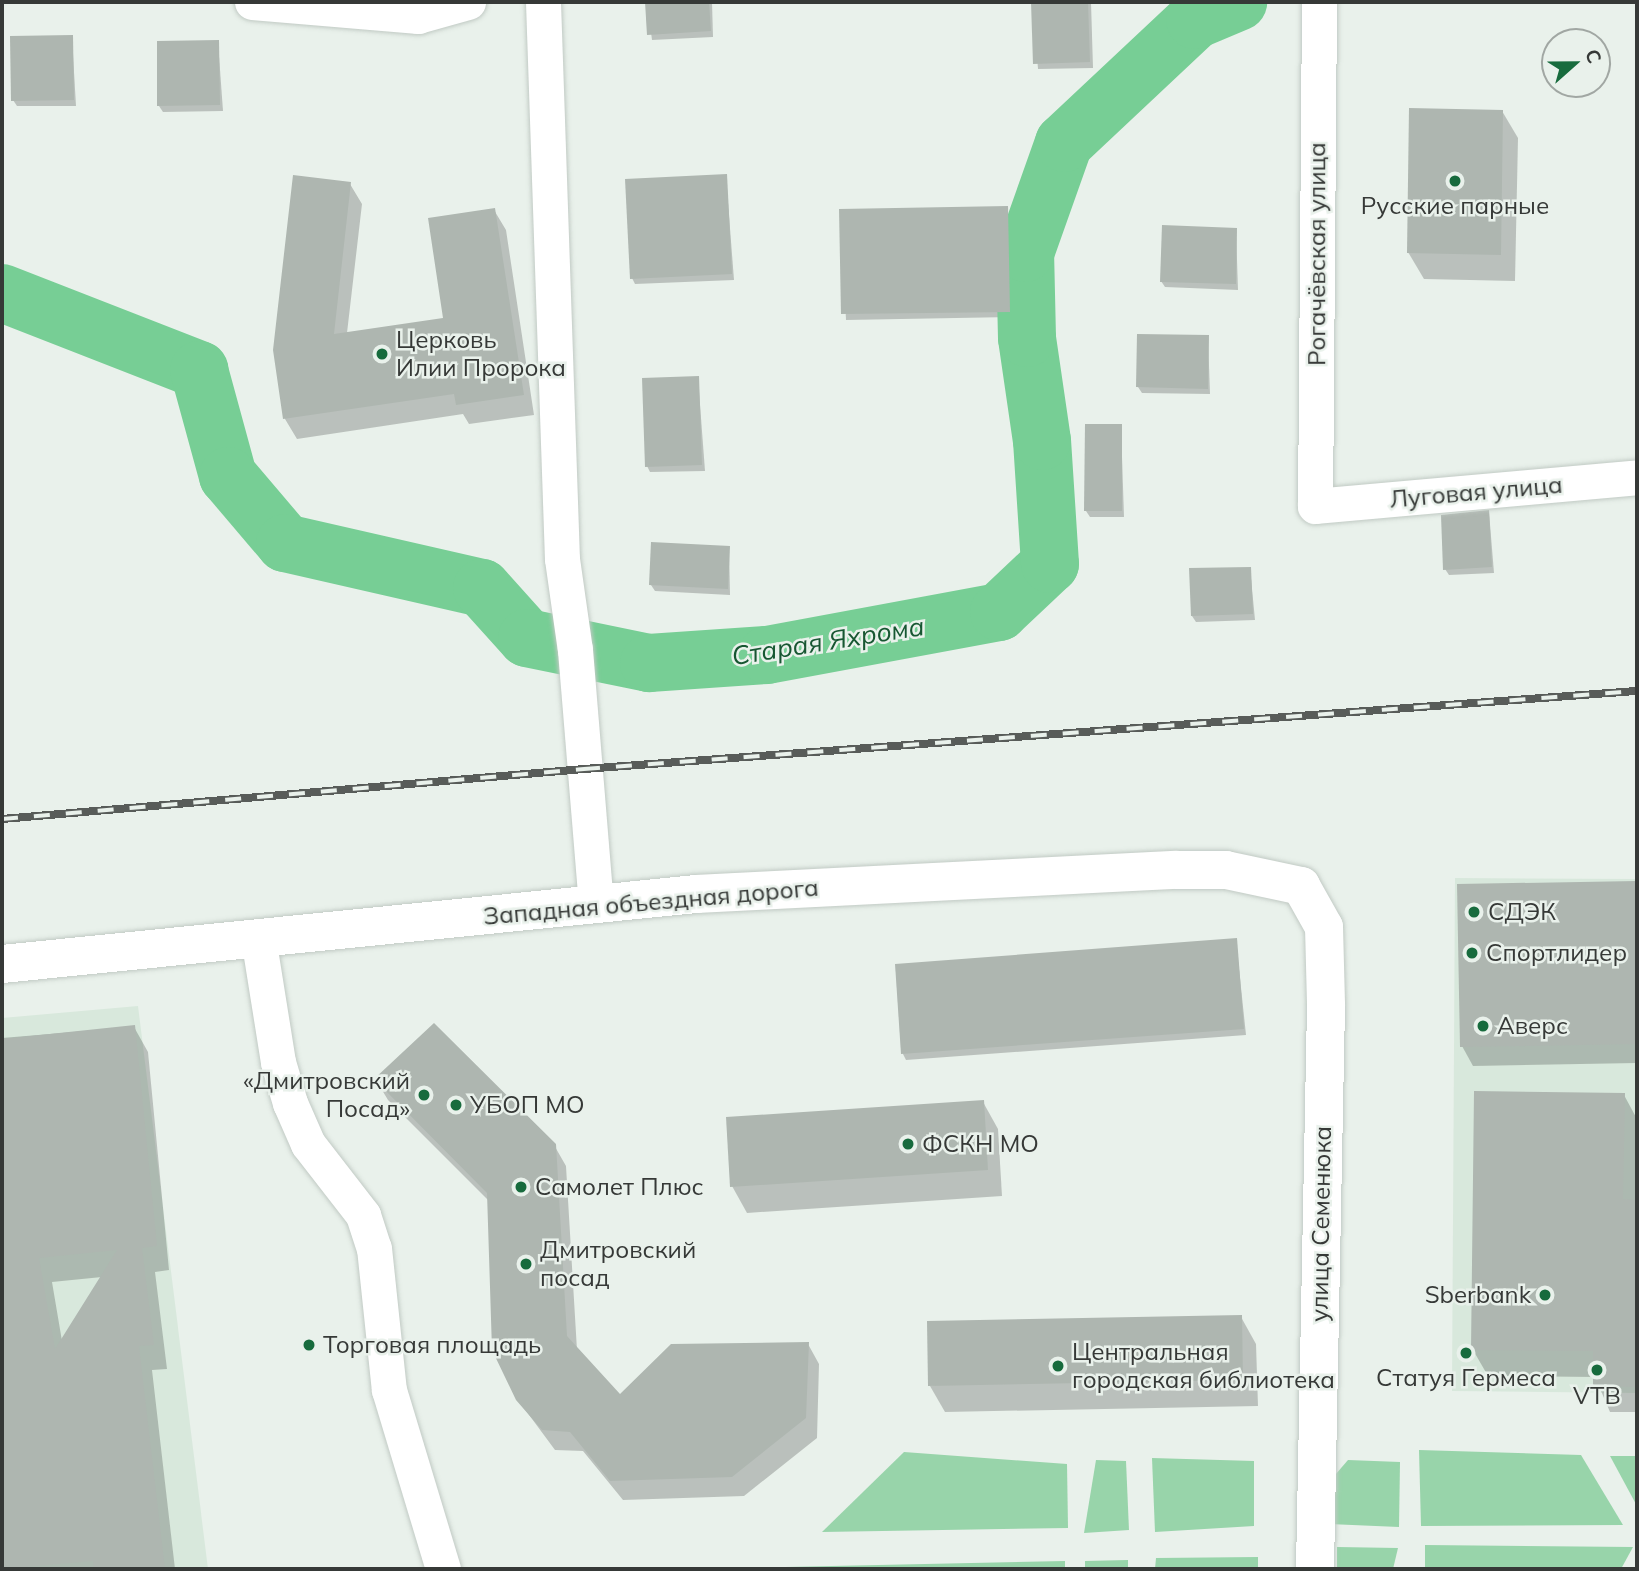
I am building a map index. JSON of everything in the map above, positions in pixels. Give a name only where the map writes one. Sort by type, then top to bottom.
[{"type":"main road","name":"Западная объездная дорога","points":[[2,964],[696,894],[1176,870],[1226,870],[1301,886]]},
{"type":"main road","name":"улица Семенюка","points":[[1301,886],[1324,927],[1326,1006],[1315,1569]]},
{"type":"street","points":[[252,2],[418,16],[468,2]]},
{"type":"street","points":[[543,2],[562,559],[575,650],[596,904]]},
{"type":"street","name":"Рогачёвская улица","points":[[1315,506],[1319,2]]},
{"type":"street","name":"Луговая улица","points":[[1315,506],[1637,477]]},
{"type":"street","points":[[258,937],[278,1062],[290,1103],[308,1144],[363,1215],[374,1248],[389,1390],[443,1569]]},
{"type":"shaded area","points":[[1455,878],[1637,879],[1637,1393],[1452,1391]]},
{"type":"shaded area","points":[[138,1006],[208,1569],[2,1569],[2,1018]]},
{"type":"green space","points":[[1419,1450],[1581,1455],[1623,1525],[1421,1526]]},
{"type":"green space","points":[[904,1452],[1067,1464],[1068,1528],[822,1532]]},
{"type":"green space","points":[[1610,1456],[1637,1456],[1637,1506]]},
{"type":"green space","points":[[1152,1458],[1254,1461],[1254,1526],[1155,1532]]},
{"type":"green space","points":[[1096,1460],[1126,1461],[1129,1530],[1084,1533]]},
{"type":"green space","points":[[1348,1460],[1400,1462],[1399,1527],[1329,1524],[1329,1482]]},
{"type":"green space","points":[[1425,1545],[1633,1547],[1621,1569],[1425,1569]]},
{"type":"green space","points":[[1337,1547],[1398,1548],[1393,1569],[1337,1569]]},
{"type":"green space","points":[[1258,1557],[1258,1569],[1155,1569],[1156,1558]]},
{"type":"green space","points":[[1128,1560],[1128,1569],[1085,1569],[1085,1561]]},
{"type":"green space","points":[[1065,1561],[1065,1569],[689,1569]]},
{"type":"building","points":[[645,2],[709,2],[711,31],[647,35]]},
{"type":"building","points":[[1031,2],[1088,2],[1090,62],[1033,64]]},
{"type":"building","points":[[73,35],[74,100],[11,101],[10,36]]},
{"type":"building","points":[[219,40],[220,105],[157,106],[157,41]]},
{"type":"building","name":"Русские парные","points":[[1409,108],[1503,110],[1501,255],[1407,253]]},
{"type":"building","points":[[727,174],[732,274],[630,279],[625,179]]},
{"type":"building","points":[[293,175],[351,182],[334,334],[443,318],[428,218],[495,208],[524,395],[456,405],[454,394],[283,419],[273,350]]},
{"type":"building","points":[[1008,206],[1010,312],[841,314],[839,209]]},
{"type":"building","points":[[1162,225],[1237,228],[1236,284],[1160,282]]},
{"type":"building","points":[[1137,334],[1209,335],[1208,389],[1136,387]]},
{"type":"building","points":[[699,376],[702,465],[645,467],[642,378]]},
{"type":"building","points":[[1085,424],[1122,424],[1122,511],[1084,511]]},
{"type":"building","points":[[1489,510],[1492,567],[1443,570],[1441,515]]},
{"type":"building","points":[[651,542],[730,546],[728,589],[649,585]]},
{"type":"building","points":[[1251,567],[1253,614],[1191,616],[1189,568]]},
{"type":"building","points":[[1637,881],[1637,1044],[1460,1047],[1457,884]]},
{"type":"building","points":[[1237,938],[1244,1029],[901,1054],[895,964]]},
{"type":"building","name":"Дмитровский посад","points":[[434,1023],[556,1144],[567,1336],[620,1394],[671,1344],[809,1342],[806,1418],[732,1477],[610,1481],[570,1432],[542,1430],[516,1400],[492,1350],[487,1193],[374,1079]]},
{"type":"building","points":[[135,1025],[157,1246],[142,1248],[154,1345],[139,1346],[165,1569],[94,1569],[93,1561],[2,1569],[2,1039]],"holes":[[[117,1250],[55,1349],[39,1258]]]},
{"type":"building","points":[[1474,1091],[1625,1093],[1623,1199],[1637,1200],[1637,1387],[1593,1386],[1593,1351],[1471,1350]]},
{"type":"building","points":[[984,1100],[988,1170],[730,1187],[726,1117]]},
{"type":"building","points":[[1242,1315],[1243,1380],[928,1386],[927,1321]]},
{"type":"waterway","name":"Старая Яхрома","points":[[2,293],[199,370],[228,476],[285,543],[482,588],[527,638],[649,663],[767,655],[999,612],[1050,564],[1042,441],[1027,338],[1025,253],[1064,143],[1195,20],[1238,2]]},
{"type":"railway","points":[[2,819],[584,769],[1637,691]]},
{"type":"place","name":"Русские парные","points":[[1455,181]]},
{"type":"place","name":"Церковь Илии Пророка","points":[[382,354]]},
{"type":"place","name":"СДЭК","points":[[1474,912]]},
{"type":"place","name":"Спортлидер","points":[[1472,953]]},
{"type":"place","name":"Аверс","points":[[1483,1026]]},
{"type":"place","name":"«Дмитровский Посад»","points":[[424,1095]]},
{"type":"place","name":"УБОП МО","points":[[456,1105]]},
{"type":"place","name":"ФСКН МО","points":[[908,1144]]},
{"type":"place","name":"Самолет Плюс","points":[[521,1187]]},
{"type":"place","name":"Дмитровский посад","points":[[526,1264]]},
{"type":"place","name":"Sberbank","points":[[1545,1295]]},
{"type":"place","name":"Торговая площадь","points":[[309,1345]]},
{"type":"place","name":"Статуя Гермеса","points":[[1466,1353]]},
{"type":"place","name":"Центральная городская библиотека","points":[[1058,1366]]},
{"type":"place","name":"VTB","points":[[1597,1370]]}]
